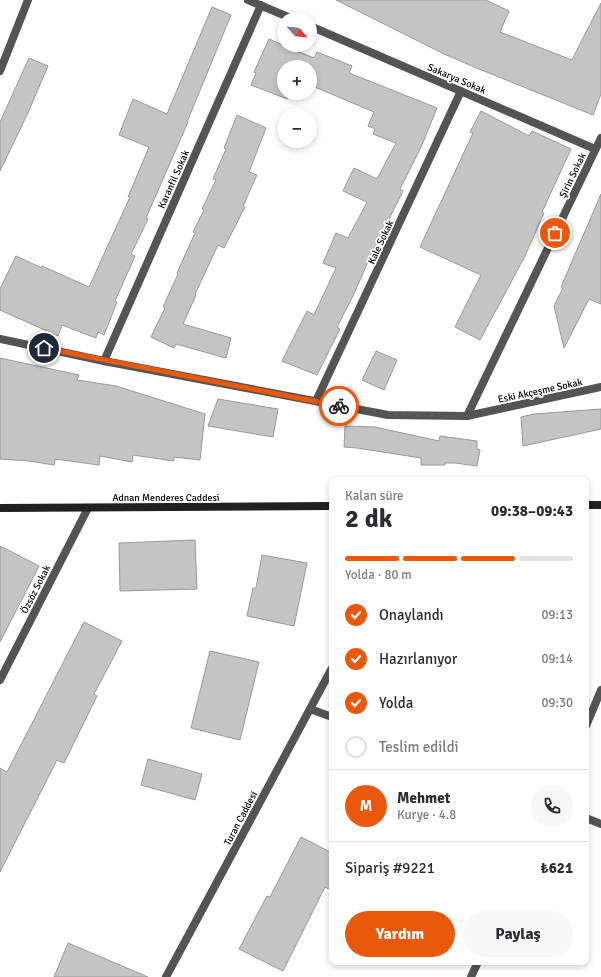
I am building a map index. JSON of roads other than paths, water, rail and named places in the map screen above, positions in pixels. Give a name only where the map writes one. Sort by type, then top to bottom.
[{"type":"street","points":[[0,71],[28,0]]},
{"type":"street","points":[[248,0],[277,12]]},
{"type":"street","name":"Karanfil Sokak","points":[[104,361],[261,6]]},
{"type":"street","name":"Sakarya Sokak","points":[[317,29],[596,149]]},
{"type":"street","name":"Kale Sokak","points":[[316,401],[461,91]]},
{"type":"street","name":"Şirin Sokak","points":[[468,416],[601,138]]},
{"type":"street","name":"Eski Akçeşme Sokak","points":[[0,339],[104,361],[388,415],[468,416],[601,387]]},
{"type":"street","points":[[589,505],[601,505]]},
{"type":"street","name":"Adnan Menderes Caddesi","points":[[0,508],[329,506]]},
{"type":"street","name":"Özsöz Sokak","points":[[0,680],[88,508]]},
{"type":"street","name":"Turan Caddesi","points":[[166,977],[329,674]]},
{"type":"street","points":[[589,719],[601,690]]},
{"type":"street","points":[[310,709],[329,717]]},
{"type":"street","points":[[589,819],[601,824]]},
{"type":"street","points":[[471,977],[477,965]]}]
